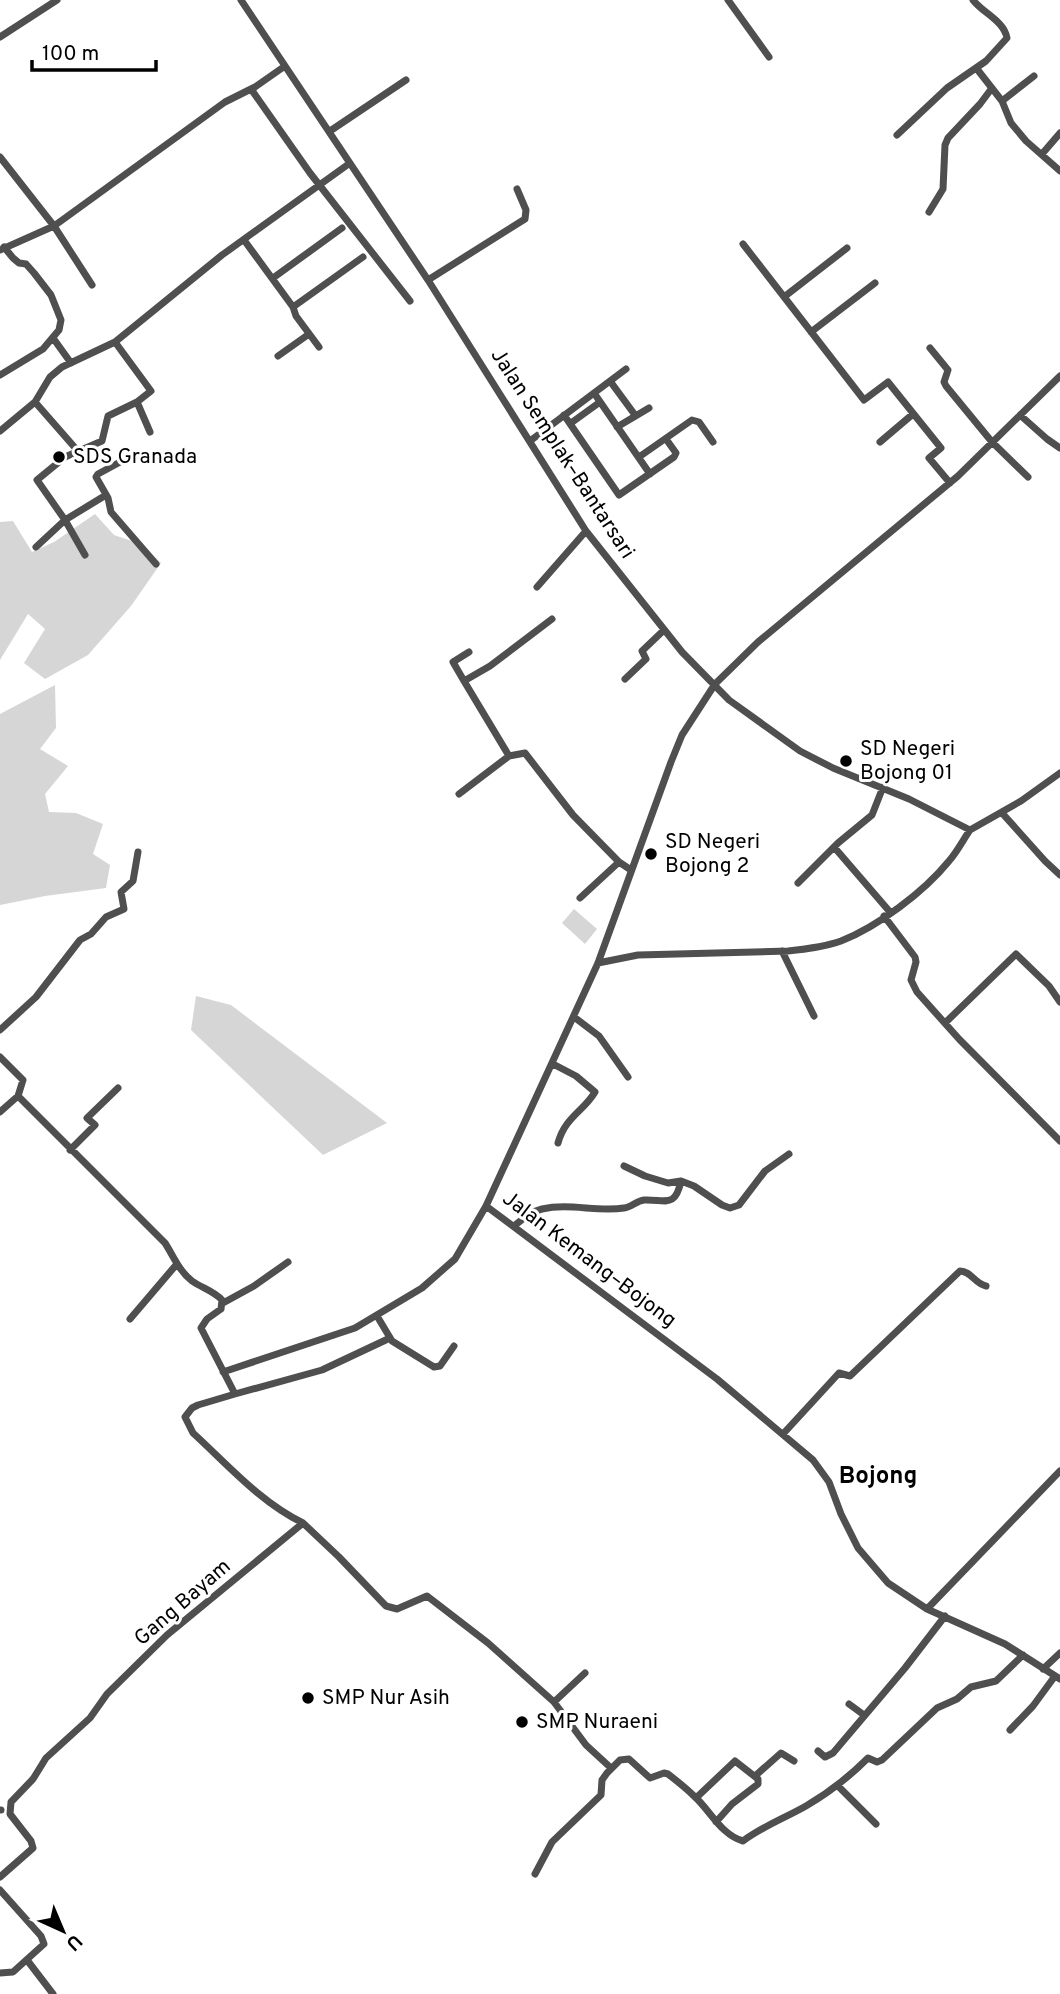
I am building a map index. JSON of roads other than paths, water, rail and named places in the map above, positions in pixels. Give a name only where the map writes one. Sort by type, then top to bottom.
[{"type":"street","points":[[0,37],[57,0]]},
{"type":"street","name":"Jalan Semplak–Bantarsari","points":[[241,0],[428,280],[586,531],[682,652],[729,700],[800,751],[863,781],[883,787],[970,830]]},
{"type":"street","points":[[728,0],[769,57]]},
{"type":"street","points":[[897,135],[947,88],[977,68],[1007,38],[1005,31],[973,0]]},
{"type":"street","points":[[0,376],[43,349],[53,338],[61,320],[51,295],[26,264],[19,263],[2,249],[54,226],[225,102],[251,89],[285,66]]},
{"type":"street","points":[[977,68],[1002,101],[1011,122],[1026,141],[1060,171]]},
{"type":"street","points":[[1002,101],[1034,76]]},
{"type":"street","points":[[330,131],[406,80]]},
{"type":"street","points":[[929,212],[943,188],[947,138],[992,88]]},
{"type":"street","points":[[251,89],[319,185],[410,301]]},
{"type":"street","points":[[1042,153],[1060,133]]},
{"type":"street","points":[[0,158],[54,226],[92,285]]},
{"type":"street","points":[[0,431],[35,402],[50,377],[71,363],[114,342],[192,279],[351,163]]},
{"type":"street","points":[[0,173],[8,167]]},
{"type":"street","points":[[428,280],[525,219],[526,210],[517,189]]},
{"type":"street","points":[[272,278],[342,228]]},
{"type":"street","points":[[244,240],[319,347]]},
{"type":"street","points":[[743,244],[864,400],[888,382],[941,448],[929,458],[950,483]]},
{"type":"street","points":[[784,297],[847,248]]},
{"type":"street","points":[[293,307],[363,257]]},
{"type":"street","points":[[811,332],[875,282]]},
{"type":"street","points":[[278,356],[309,334]]},
{"type":"street","points":[[53,338],[71,363]]},
{"type":"street","points":[[85,555],[37,480],[77,450],[102,441],[108,416],[137,402],[152,390],[114,342]]},
{"type":"street","points":[[930,348],[948,370],[944,382],[946,386],[992,442],[1028,477]]},
{"type":"street","points":[[530,441],[626,369]]},
{"type":"street","name":"Jalan Kemang–Bojong","points":[[1058,1678],[1023,1655],[927,1609],[893,1587],[872,1566],[851,1536],[826,1476],[813,1460],[717,1379],[486,1206],[598,963],[682,735],[715,684],[758,642],[950,483],[1060,376]]},
{"type":"street","points":[[610,381],[635,415]]},
{"type":"street","points":[[594,393],[650,474]]},
{"type":"street","points":[[35,402],[77,450]]},
{"type":"street","points":[[137,402],[150,432]]},
{"type":"street","points":[[571,424],[600,402]]},
{"type":"street","points":[[617,427],[649,408]]},
{"type":"street","points":[[880,442],[914,414]]},
{"type":"street","points":[[564,415],[617,494],[621,494],[676,455],[666,439]]},
{"type":"street","points":[[1020,415],[1060,447]]},
{"type":"street","points":[[639,457],[692,420],[696,420],[713,442]]},
{"type":"street","points":[[133,455],[96,475],[111,512],[156,564]]},
{"type":"street","points":[[36,547],[65,520],[106,495]]},
{"type":"street","points":[[537,587],[586,531]]},
{"type":"street","points":[[464,681],[519,645],[552,619]]},
{"type":"street","points":[[625,679],[646,659],[642,651],[664,630]]},
{"type":"street","points":[[469,652],[453,662],[509,756]]},
{"type":"street","points":[[459,794],[509,756],[525,753],[573,815],[619,862],[631,870]]},
{"type":"street","points":[[598,963],[638,955],[782,951],[811,948],[842,940],[887,914],[937,874],[970,830],[1002,813],[1060,773]]},
{"type":"street","points":[[797,883],[872,815],[883,787]]},
{"type":"street","points":[[1002,813],[1060,875]]},
{"type":"street","points":[[834,847],[887,914],[916,959],[911,977],[914,987],[944,1023],[1060,1141]]},
{"type":"street","points":[[0,1030],[36,997],[80,940],[106,917],[124,909],[121,892],[133,881],[138,852]]},
{"type":"street","points":[[580,898],[619,862]]},
{"type":"street","points":[[782,951],[814,1016]]},
{"type":"street","points":[[944,1023],[1016,954],[1049,986],[1060,1002]]},
{"type":"street","points":[[574,1017],[599,1036],[628,1077]]},
{"type":"street","points":[[0,1057],[23,1080],[18,1096],[0,1112]]},
{"type":"street","points":[[553,1064],[576,1076],[595,1092],[573,1116],[560,1135],[558,1143]]},
{"type":"street","points":[[70,1150],[95,1125],[87,1118],[118,1088]]},
{"type":"street","points":[[18,1096],[158,1235],[169,1248],[176,1265],[191,1280],[220,1297],[223,1303]]},
{"type":"street","points":[[624,1166],[668,1183],[681,1181],[694,1186],[730,1208],[738,1205],[765,1171],[789,1154]]},
{"type":"street","points":[[514,1226],[528,1214],[542,1209],[587,1206],[623,1209],[645,1200],[667,1202],[677,1195],[681,1181]]},
{"type":"street","points":[[223,1372],[355,1328],[422,1288],[455,1259],[486,1206]]},
{"type":"street","points":[[235,1394],[201,1328],[206,1318],[221,1309],[223,1303],[254,1286],[288,1262]]},
{"type":"street","points":[[130,1319],[176,1265]]},
{"type":"street","points":[[783,1434],[839,1373],[850,1376],[960,1272],[966,1272],[980,1285],[986,1286]]},
{"type":"street","points":[[377,1316],[390,1338],[436,1368],[454,1346]]},
{"type":"street","points":[[390,1338],[322,1370],[191,1408],[185,1417],[187,1424],[193,1433],[262,1498],[281,1513],[303,1523],[386,1606],[397,1609],[427,1596],[488,1643],[554,1702],[586,1745],[611,1768]]},
{"type":"street","points":[[927,1609],[1060,1471]]},
{"type":"street","name":"Gang Bayam","points":[[0,1877],[33,1848],[9,1810],[11,1802],[33,1779],[46,1758],[90,1718],[99,1703],[167,1635],[303,1523]]},
{"type":"street","points":[[818,1751],[828,1757],[905,1668],[945,1616]]},
{"type":"street","points":[[1043,1668],[1060,1653]]},
{"type":"street","points":[[535,1874],[552,1842],[601,1795],[602,1780],[620,1760],[629,1759],[650,1778],[668,1774],[696,1798],[716,1822],[733,1837],[743,1841],[757,1830],[805,1807],[838,1786],[868,1758],[877,1762],[882,1760],[937,1708],[957,1699],[971,1687],[1000,1679],[1023,1655]]},
{"type":"street","points":[[554,1702],[585,1673]]},
{"type":"street","points":[[1010,1730],[1058,1678]]},
{"type":"street","points":[[849,1704],[864,1715]]},
{"type":"street","points":[[755,1776],[781,1753],[794,1760]]},
{"type":"street","points":[[696,1798],[735,1760],[755,1776],[758,1784],[732,1804],[716,1822]]},
{"type":"street","points":[[838,1786],[876,1824]]},
{"type":"street","points":[[0,1890],[43,1939],[44,1944],[13,1972],[0,1973]]},
{"type":"street","points":[[27,1960],[53,1994]]},
{"type":"place","name":"SDS Granada","points":[[59,457]]},
{"type":"place","name":"SD Negeri Bojong 01","points":[[846,761]]},
{"type":"place","name":"SD Negeri Bojong 2","points":[[651,854]]},
{"type":"place","name":"SMP Nur Asih","points":[[308,1698]]},
{"type":"place","name":"SMP Nuraeni","points":[[522,1722]]},
{"type":"district","name":"Bojong","points":[[878,1477]]}]
